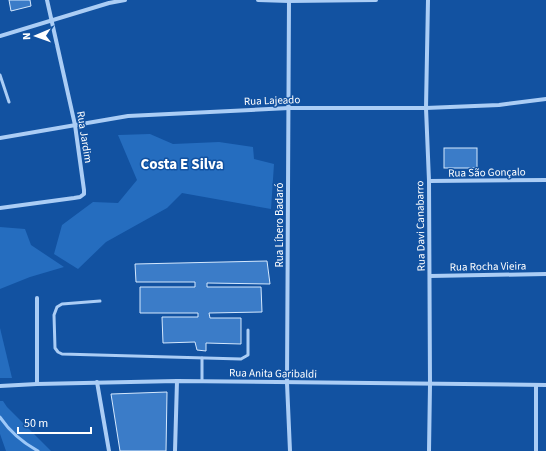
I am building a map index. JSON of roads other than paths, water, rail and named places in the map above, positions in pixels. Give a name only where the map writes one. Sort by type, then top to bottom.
[{"type":"street","name":"Rua Jardim","points":[[0,208],[80,197],[84,194],[75,125],[53,20],[47,0]]},
{"type":"street","points":[[0,36],[109,3],[125,0]]},
{"type":"street","points":[[258,0],[376,0]]},
{"type":"street","name":"Rua Davi Canabarro","points":[[428,0],[426,108],[429,181],[430,276],[429,451]]},
{"type":"street","name":"Rua Líbero Badaró","points":[[289,1],[287,383],[290,451]]},
{"type":"street","name":"Rua Lajeado","points":[[0,138],[128,116],[289,108],[426,108],[499,105],[546,99]]},
{"type":"street","name":"Rua São Gonçalo","points":[[429,181],[546,180]]},
{"type":"street","name":"Rua Rocha Vieira","points":[[430,276],[546,274]]},
{"type":"street","points":[[37,298],[37,384]]},
{"type":"street","points":[[175,451],[177,381]]},
{"type":"street","name":"Rua Anita Garibaldi","points":[[0,386],[97,382],[177,381],[430,385],[546,385]]},
{"type":"street","points":[[97,382],[109,451]]},
{"type":"street","points":[[536,386],[536,451]]},
{"type":"lane","points":[[0,74],[9,102]]},
{"type":"lane","points":[[100,301],[62,304],[57,307],[54,315],[56,348],[58,352],[62,354],[241,359],[248,355],[248,330]]},
{"type":"lane","points":[[202,358],[202,381]]},
{"type":"waterway","points":[[0,417],[17,436],[38,451]]},
{"type":"district","name":"Costa E Silva","points":[[182,164]]}]
